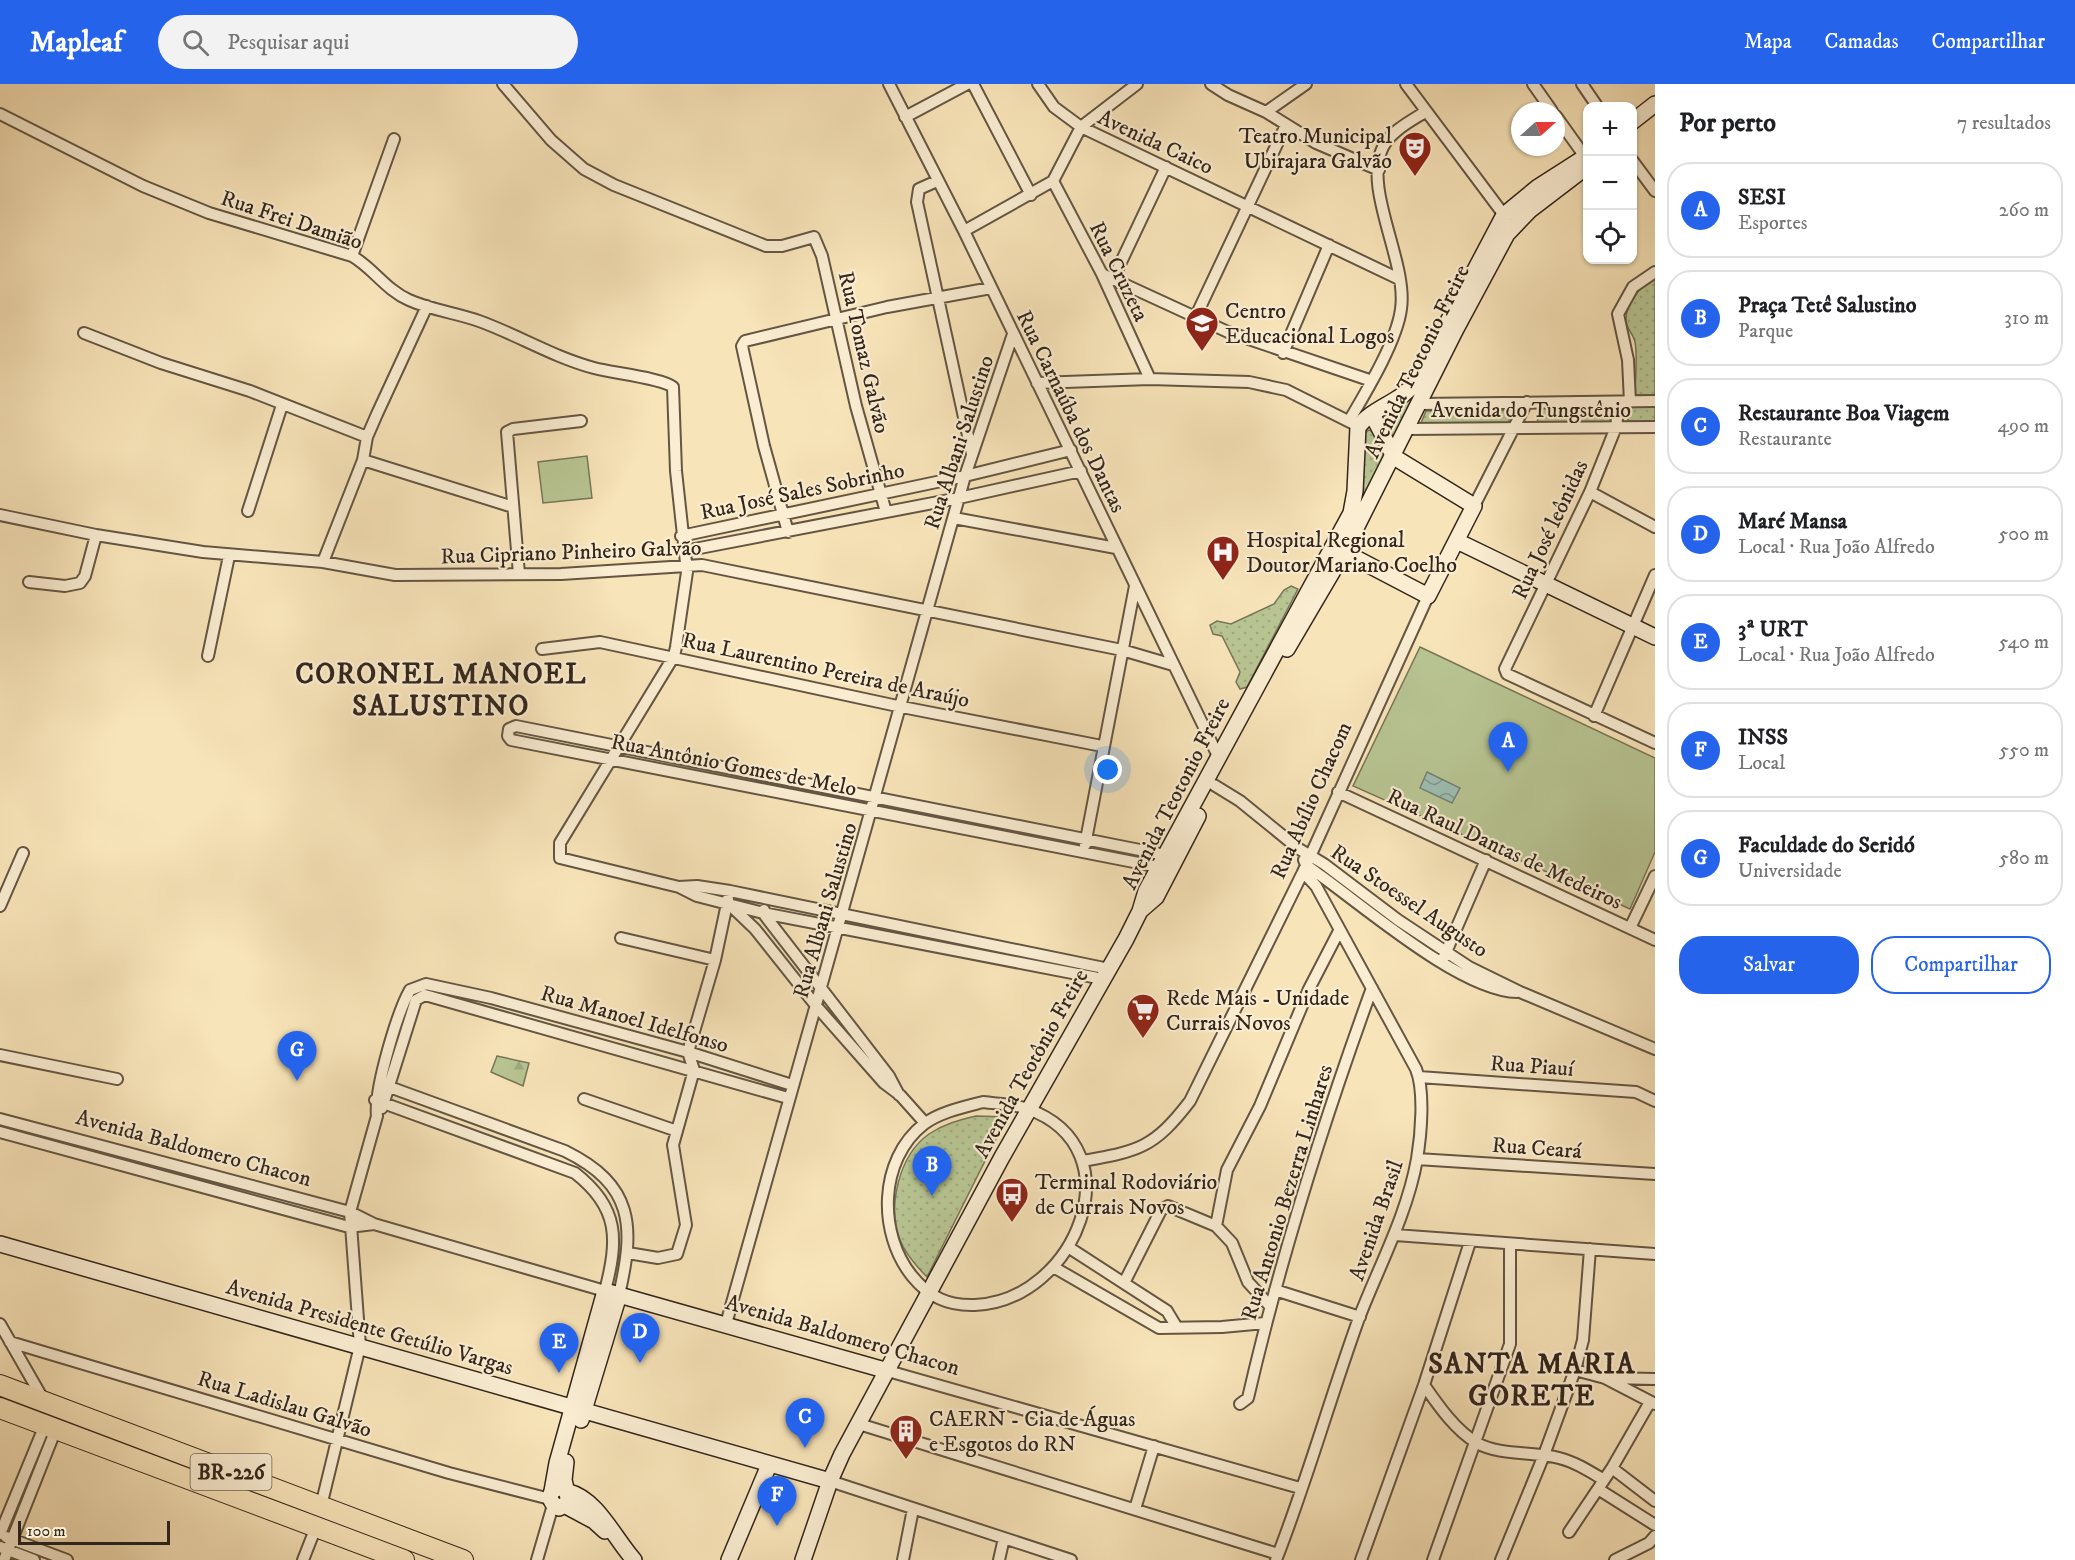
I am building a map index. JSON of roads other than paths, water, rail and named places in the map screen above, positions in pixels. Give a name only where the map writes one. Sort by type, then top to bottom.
[{"type":"highway","name":"BR-226","points":[[0,1385],[321,1506],[436,1555],[463,1560]]},
{"type":"highway","name":"BR-226","points":[[0,1408],[404,1560]]},
{"type":"main road","points":[[1637,118],[1655,105]]},
{"type":"main road","points":[[1637,128],[1655,115]]},
{"type":"main road","name":"Avenida Teotonio Freire","points":[[1140,911],[1146,891],[1218,756],[1394,457],[1504,215],[1538,187],[1583,162]]},
{"type":"main road","name":"Avenida Teotonio Freire","points":[[1140,911],[1156,897],[1338,549],[1355,491],[1354,424],[1410,390],[1516,223],[1583,164]]},
{"type":"main road","points":[[1372,414],[1394,457],[1474,506]]},
{"type":"main road","name":"Rua Abílio Chacom","points":[[1428,596],[1474,506]]},
{"type":"main road","points":[[1457,541],[1655,637]]},
{"type":"main road","points":[[1338,549],[1428,596]]},
{"type":"main road","name":"Avenida Teotônio Freire","points":[[803,1560],[830,1481],[859,1424],[1029,1109],[1140,911]]},
{"type":"main road","name":"Avenida Presidente Getúlio Vargas","points":[[0,1244],[830,1481]]},
{"type":"main road","points":[[612,1293],[579,1409],[559,1497],[617,1540],[634,1560]]},
{"type":"main road","name":"Avenida Baldomero Chacon","points":[[612,1293],[888,1371]]},
{"type":"main road","points":[[729,1560],[769,1465]]},
{"type":"street","name":"Rua Tomaz Galvão","points":[[503,84],[566,155],[601,179],[766,246],[782,246],[814,237],[822,256],[856,406],[885,512]]},
{"type":"street","name":"Rua Carnaúba dos Dantas","points":[[889,84],[964,231],[1218,756]]},
{"type":"street","points":[[905,117],[967,84]]},
{"type":"street","points":[[973,84],[1031,195]]},
{"type":"street","name":"Avenida Caico","points":[[1038,84],[1054,107],[1081,127],[1399,279]]},
{"type":"street","points":[[964,231],[1053,181],[1081,127],[1137,84]]},
{"type":"street","points":[[1211,84],[1228,95],[1266,112],[1316,143],[1379,170]]},
{"type":"street","points":[[1266,112],[1306,84]]},
{"type":"street","points":[[1406,84],[1504,215]]},
{"type":"street","points":[[1533,84],[1546,102]]},
{"type":"street","points":[[1582,84],[1594,102]]},
{"type":"street","points":[[1037,383],[1150,380],[1269,385],[1318,404],[1354,424],[1398,322],[1402,296],[1383,211],[1379,170],[1383,146],[1396,132],[1425,111]]},
{"type":"street","name":"Rua Frei Damião","points":[[0,114],[154,191],[209,213],[352,256],[368,265],[396,294],[427,306],[480,321],[537,348],[592,368],[631,378],[661,381],[673,387],[681,536]]},
{"type":"street","points":[[1195,318],[1286,125]]},
{"type":"street","points":[[1565,129],[1584,156]]},
{"type":"street","points":[[352,256],[394,139]]},
{"type":"street","points":[[1113,279],[1166,167]]},
{"type":"street","points":[[1637,167],[1655,191]]},
{"type":"street","points":[[937,181],[919,189],[917,202],[972,455]]},
{"type":"street","name":"Rua Cruzeta","points":[[1053,181],[1102,274],[1150,380]]},
{"type":"street","points":[[1283,353],[1329,245]]},
{"type":"street","name":"Rua José leônidas","points":[[1594,716],[1507,674],[1505,669],[1590,492],[1624,402],[1628,360],[1618,314],[1633,287],[1655,272]]},
{"type":"street","points":[[1102,274],[1195,318],[1369,387]]},
{"type":"street","points":[[788,532],[750,385],[744,358],[745,341],[836,319],[991,288]]},
{"type":"street","points":[[323,562],[363,460],[367,438],[427,306]]},
{"type":"street","points":[[84,333],[367,438]]},
{"type":"street","name":"Rua Albani Salustino","points":[[726,1324],[788,1098],[817,1007],[841,915],[902,707],[965,476],[1013,334]]},
{"type":"street","points":[[1369,387],[1372,414]]},
{"type":"street","name":"Avenida do Tungstênio","points":[[1419,404],[1655,401]]},
{"type":"street","name":"Rua Abílio Chacom","points":[[1474,506],[1515,430],[1527,402]]},
{"type":"street","points":[[248,511],[282,405]]},
{"type":"street","points":[[519,574],[507,432],[513,429],[581,421]]},
{"type":"street","name":"Avenida do Tungstênio","points":[[1408,429],[1515,430],[1655,427]]},
{"type":"street","name":"Rua José Sales Sobrinho","points":[[681,536],[965,476],[1071,450]]},
{"type":"street","points":[[363,460],[513,507]]},
{"type":"street","name":"Rua José Sales Sobrinho","points":[[684,551],[959,498],[1081,471]]},
{"type":"street","points":[[1590,492],[1655,527]]},
{"type":"street","name":"Rua Cipriano Pinheiro Galvão","points":[[0,515],[96,535],[229,556],[323,562],[395,575],[561,574],[687,564],[725,568],[1122,650],[1173,665]]},
{"type":"street","points":[[954,518],[1116,548]]},
{"type":"street","points":[[29,582],[72,586],[80,583],[85,576],[96,535]]},
{"type":"street","points":[[681,536],[687,564],[684,609],[674,656],[558,848],[560,858],[679,887],[697,896],[763,913],[1106,974]]},
{"type":"street","points":[[208,656],[229,556]]},
{"type":"street","points":[[1655,575],[1594,716],[1655,743]]},
{"type":"street","points":[[1083,852],[1135,586]]},
{"type":"street","name":"Rua Abílio Chacom","points":[[1083,1161],[1132,1152],[1155,1140],[1190,1101],[1306,864],[1428,596]]},
{"type":"street","name":"Rua Laurentino Pereira de Araújo","points":[[542,649],[600,642],[674,656],[902,707],[1102,746]]},
{"type":"street","name":"Rua Antônio Gomes de Melo","points":[[516,726],[1086,838],[1162,861],[1083,852],[511,740],[508,736],[509,729],[516,726]]},
{"type":"street","points":[[690,774],[693,762]]},
{"type":"street","points":[[750,786],[753,773]]},
{"type":"street","points":[[811,799],[814,785]]},
{"type":"street","name":"Avenida Brasil","points":[[1214,785],[1265,820],[1299,849],[1316,886],[1419,1077],[1421,1088],[1417,1159],[1395,1235],[1360,1317],[1277,1557]]},
{"type":"street","name":"Rua Raul Dantas de Medeiros","points":[[1338,792],[1655,940]]},
{"type":"street","points":[[952,826],[955,813]]},
{"type":"street","points":[[1005,837],[1007,823]]},
{"type":"street","points":[[0,906],[23,853]]},
{"type":"street","points":[[1443,957],[1486,860]]},
{"type":"street","name":"Rua Stoessel Augusto","points":[[1306,864],[1443,957],[1474,974],[1655,1049]]},
{"type":"street","points":[[1630,928],[1655,876]]},
{"type":"street","points":[[679,887],[697,886],[730,891],[1106,974]]},
{"type":"street","points":[[628,1253],[668,1258],[677,1254],[680,1249],[686,1225],[673,1153],[690,1061],[730,891]]},
{"type":"street","points":[[766,899],[763,913],[889,1076],[900,1095],[925,1123]]},
{"type":"street","points":[[728,904],[754,929],[817,1007],[888,1088],[900,1095]]},
{"type":"street","points":[[1216,1226],[1227,1170],[1260,1106],[1313,981],[1340,931]]},
{"type":"street","points":[[621,938],[715,960]]},
{"type":"street","name":"Rua Antonio Bezerra Linhares","points":[[1240,1404],[1248,1398],[1265,1323],[1327,1113],[1372,988]]},
{"type":"street","points":[[321,1506],[360,1346],[349,1227],[350,1212],[385,1086],[418,998],[425,995],[465,999]]},
{"type":"street","name":"Rua Manoel Idelfonso","points":[[465,999],[491,998],[690,1061],[788,1098]]},
{"type":"street","name":"Rua Manoel Idelfonso","points":[[465,999],[690,1061],[792,1085]]},
{"type":"street","points":[[1,1058],[117,1078]]},
{"type":"street","name":"Rua Piauí","points":[[1419,1077],[1643,1094],[1655,1100]]},
{"type":"street","points":[[385,1086],[565,1151],[587,1162],[606,1177],[618,1194],[627,1220],[628,1253],[612,1293]]},
{"type":"street","points":[[584,1099],[677,1131]]},
{"type":"street","points":[[381,1102],[575,1173],[594,1188],[607,1208],[613,1234],[612,1293]]},
{"type":"street","points":[[983,1102],[1029,1109],[1055,1124],[1074,1143],[1083,1161],[1087,1181],[1082,1216],[1068,1247],[1054,1268],[1024,1292],[1000,1302],[963,1305],[928,1294],[904,1266],[892,1242],[888,1216],[888,1191],[895,1170],[913,1135],[925,1123],[957,1108],[983,1102]]},
{"type":"street","name":"Avenida Baldomero Chacon","points":[[0,1119],[350,1212],[374,1224],[612,1293]]},
{"type":"street","name":"Avenida Baldomero Chacon","points":[[0,1132],[349,1227],[374,1224]]},
{"type":"street","name":"Rua Ceará","points":[[1417,1159],[1655,1174]]},
{"type":"street","points":[[1124,1282],[1163,1208],[1168,1206],[1216,1226],[1232,1242],[1248,1282],[1270,1306]]},
{"type":"street","points":[[1395,1235],[1655,1254]]},
{"type":"street","points":[[1361,1560],[1424,1385],[1470,1242]]},
{"type":"street","points":[[1433,1560],[1477,1443],[1510,1344],[1510,1245]]},
{"type":"street","points":[[1068,1247],[1167,1311],[1176,1326]]},
{"type":"street","points":[[1501,1560],[1544,1455],[1575,1370],[1583,1340],[1590,1250]]},
{"type":"street","points":[[1054,1268],[1158,1328],[1222,1327],[1265,1323]]},
{"type":"street","points":[[1275,1290],[1360,1317]]},
{"type":"street","points":[[0,1324],[44,1402]]},
{"type":"street","name":"Rua Ladislau Galvão","points":[[10,1341],[449,1473],[559,1497]]},
{"type":"street","points":[[1569,1532],[1652,1403],[1605,1378],[1575,1370]]},
{"type":"street","name":"Avenida Baldomero Chacon","points":[[888,1371],[1300,1488]]},
{"type":"street","points":[[1605,1378],[1655,1378]]},
{"type":"street","points":[[1424,1385],[1449,1417],[1477,1443],[1572,1462],[1655,1525]]},
{"type":"street","points":[[859,1424],[1135,1509],[1277,1557]]},
{"type":"street","points":[[34,1560],[6,1549],[0,1534],[50,1427]]},
{"type":"street","points":[[6,1549],[50,1427]]},
{"type":"street","points":[[1135,1509],[1154,1446]]},
{"type":"street","points":[[1612,1468],[1655,1501]]},
{"type":"street","name":"Avenida Presidente Getúlio Vargas","points":[[830,1481],[1071,1560]]},
{"type":"street","points":[[537,1560],[559,1497]]},
{"type":"street","points":[[903,1560],[913,1509]]},
{"type":"street","points":[[303,1560],[316,1527]]},
{"type":"street","points":[[1615,1560],[1649,1544],[1655,1536]]},
{"type":"street","points":[[999,1560],[1004,1539]]},
{"type":"street","points":[[6,1549],[67,1560]]},
{"type":"water","points":[[1427,772],[1460,788],[1452,803],[1420,788]]},
{"type":"place","name":"Teatro Municipal Ubirajara Galvão","points":[[1415,177]]},
{"type":"place","name":"Centro Educacional Logos","points":[[1202,352]]},
{"type":"place","name":"Hospital Regional Doutor Mariano Coelho","points":[[1223,581]]},
{"type":"place","name":"SESI","points":[[1508,772]]},
{"type":"place","name":"Rede Mais - Unidade Currais Novos","points":[[1143,1039]]},
{"type":"place","name":"Faculdade do Seridó","points":[[297,1081]]},
{"type":"place","name":"Praça Tetê Salustino","points":[[932,1196]]},
{"type":"place","name":"Terminal Rodoviário de Currais Novos","points":[[1012,1223]]},
{"type":"place","name":"Maré Mansa","points":[[640,1363]]},
{"type":"place","name":"3ª URT","points":[[559,1373]]},
{"type":"place","name":"Restaurante Boa Viagem","points":[[805,1448]]},
{"type":"place","name":"CAERN - Cia de Águas e Esgotos do RN","points":[[906,1460]]},
{"type":"place","name":"INSS","points":[[777,1526]]},
{"type":"district","name":"CORONEL MANOEL SALUSTINO","points":[[441,689]]},
{"type":"district","name":"SANTA MARIA GORETE","points":[[1532,1379]]}]
